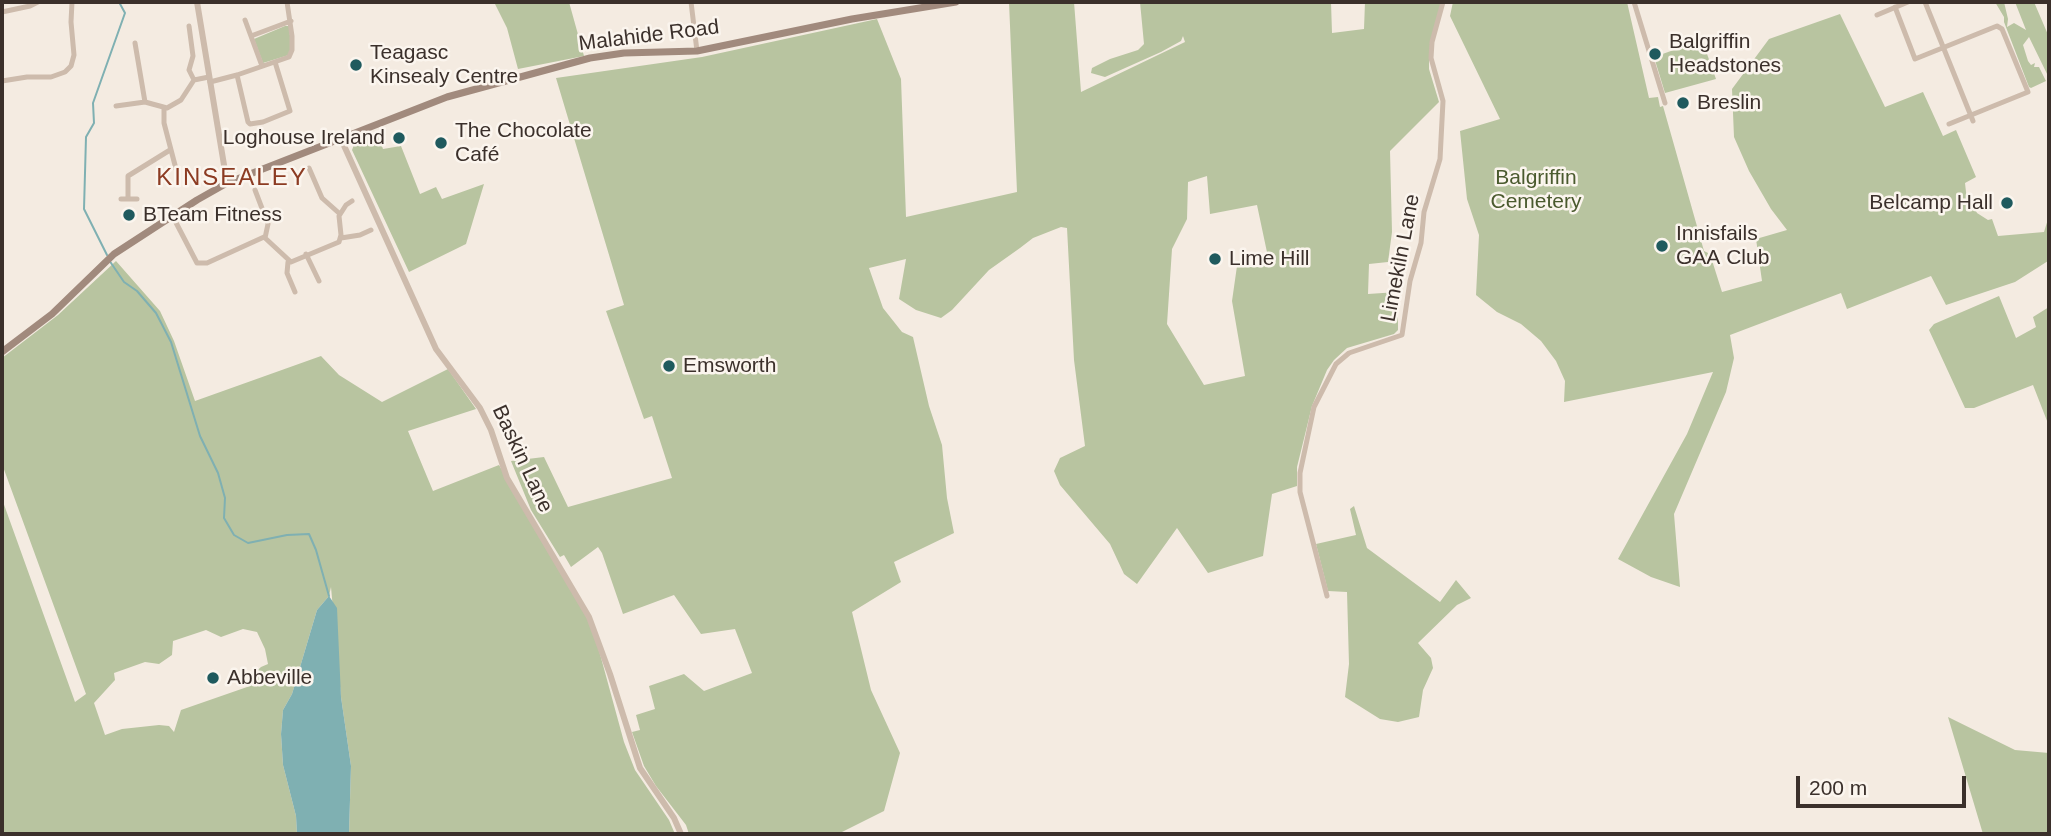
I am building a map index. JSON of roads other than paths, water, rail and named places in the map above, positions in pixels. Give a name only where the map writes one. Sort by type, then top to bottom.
[{"type":"main road","name":"Malahide Road","points":[[2,352],[52,314],[114,254],[227,183],[447,97],[580,61],[624,53],[697,51],[852,19],[956,2]]},
{"type":"street","points":[[2,12],[28,7],[38,2]]},
{"type":"street","points":[[2,81],[55,76],[71,66],[74,55],[72,2]]},
{"type":"street","points":[[197,2],[227,183]]},
{"type":"street","points":[[194,80],[237,75],[289,57],[292,53],[291,21],[287,2]]},
{"type":"street","points":[[691,2],[697,51]]},
{"type":"street","name":"Limekiln Lane","points":[[1327,596],[1300,492],[1300,474],[1314,407],[1336,364],[1349,353],[1402,335],[1410,281],[1421,243],[1424,212],[1440,159],[1443,101],[1431,58],[1432,43],[1443,2]]},
{"type":"street","points":[[1634,2],[1665,103]]},
{"type":"street","points":[[1877,15],[1908,2]]},
{"type":"street","points":[[1924,2],[1972,118]]},
{"type":"street","points":[[1895,7],[1915,59],[2000,26],[2030,91],[1972,118],[1949,124]]},
{"type":"street","points":[[245,20],[262,66]]},
{"type":"street","points":[[251,36],[291,21]]},
{"type":"street","points":[[189,26],[193,56],[189,70],[194,80]]},
{"type":"street","points":[[135,43],[145,102]]},
{"type":"street","points":[[237,75],[248,122],[263,122],[290,111],[275,62]]},
{"type":"street","points":[[116,106],[145,102],[164,108],[172,106],[181,100],[194,80]]},
{"type":"street","points":[[164,108],[164,123],[176,169]]},
{"type":"street","name":"Baskin Lane","points":[[341,139],[436,349],[480,408],[491,430],[507,478],[589,617],[640,768],[674,818],[681,834]]},
{"type":"street","points":[[137,199],[124,199],[128,176],[170,150]]},
{"type":"street","points":[[309,168],[322,198],[340,214]]},
{"type":"street","points":[[255,190],[268,224],[265,238]]},
{"type":"street","points":[[341,238],[338,222],[340,214],[345,205],[352,201]]},
{"type":"street","points":[[173,215],[192,258],[201,264],[265,238]]},
{"type":"street","points":[[288,262],[336,244],[341,238],[371,230]]},
{"type":"street","points":[[265,238],[288,262],[287,273],[295,292]]},
{"type":"street","points":[[306,254],[319,281]]},
{"type":"water","points":[[329,596],[337,608],[341,697],[351,766],[349,834],[297,834],[296,816],[283,765],[283,710],[292,694],[317,610]]},
{"type":"waterway","points":[[107,255],[84,209],[86,137],[94,123],[93,103],[125,13],[119,2]]},
{"type":"waterway","points":[[109,260],[124,282],[137,291],[156,313],[171,342],[200,436],[218,473],[225,498],[224,518],[234,535],[248,543],[287,535],[309,534],[329,596]]},
{"type":"place","name":"Balgriffin Headstones","points":[[1655,54]]},
{"type":"place","name":"Teagasc Kinsealy Centre","points":[[356,65]]},
{"type":"place","name":"Breslin","points":[[1683,103]]},
{"type":"place","name":"Loghouse Ireland","points":[[399,138]]},
{"type":"place","name":"The Chocolate Café","points":[[441,143]]},
{"type":"place","name":"Belcamp Hall","points":[[2007,203]]},
{"type":"place","name":"BTeam Fitness","points":[[129,215]]},
{"type":"place","name":"Innisfails GAA Club","points":[[1662,246]]},
{"type":"place","name":"Lime Hill","points":[[1215,259]]},
{"type":"place","name":"Emsworth","points":[[669,366]]},
{"type":"place","name":"Abbeville","points":[[213,678]]},
{"type":"district","name":"KINSEALEY","points":[[232,178]]},
{"type":"park label","name":"Balgriffin Cemetery","points":[[1536,190]]}]
